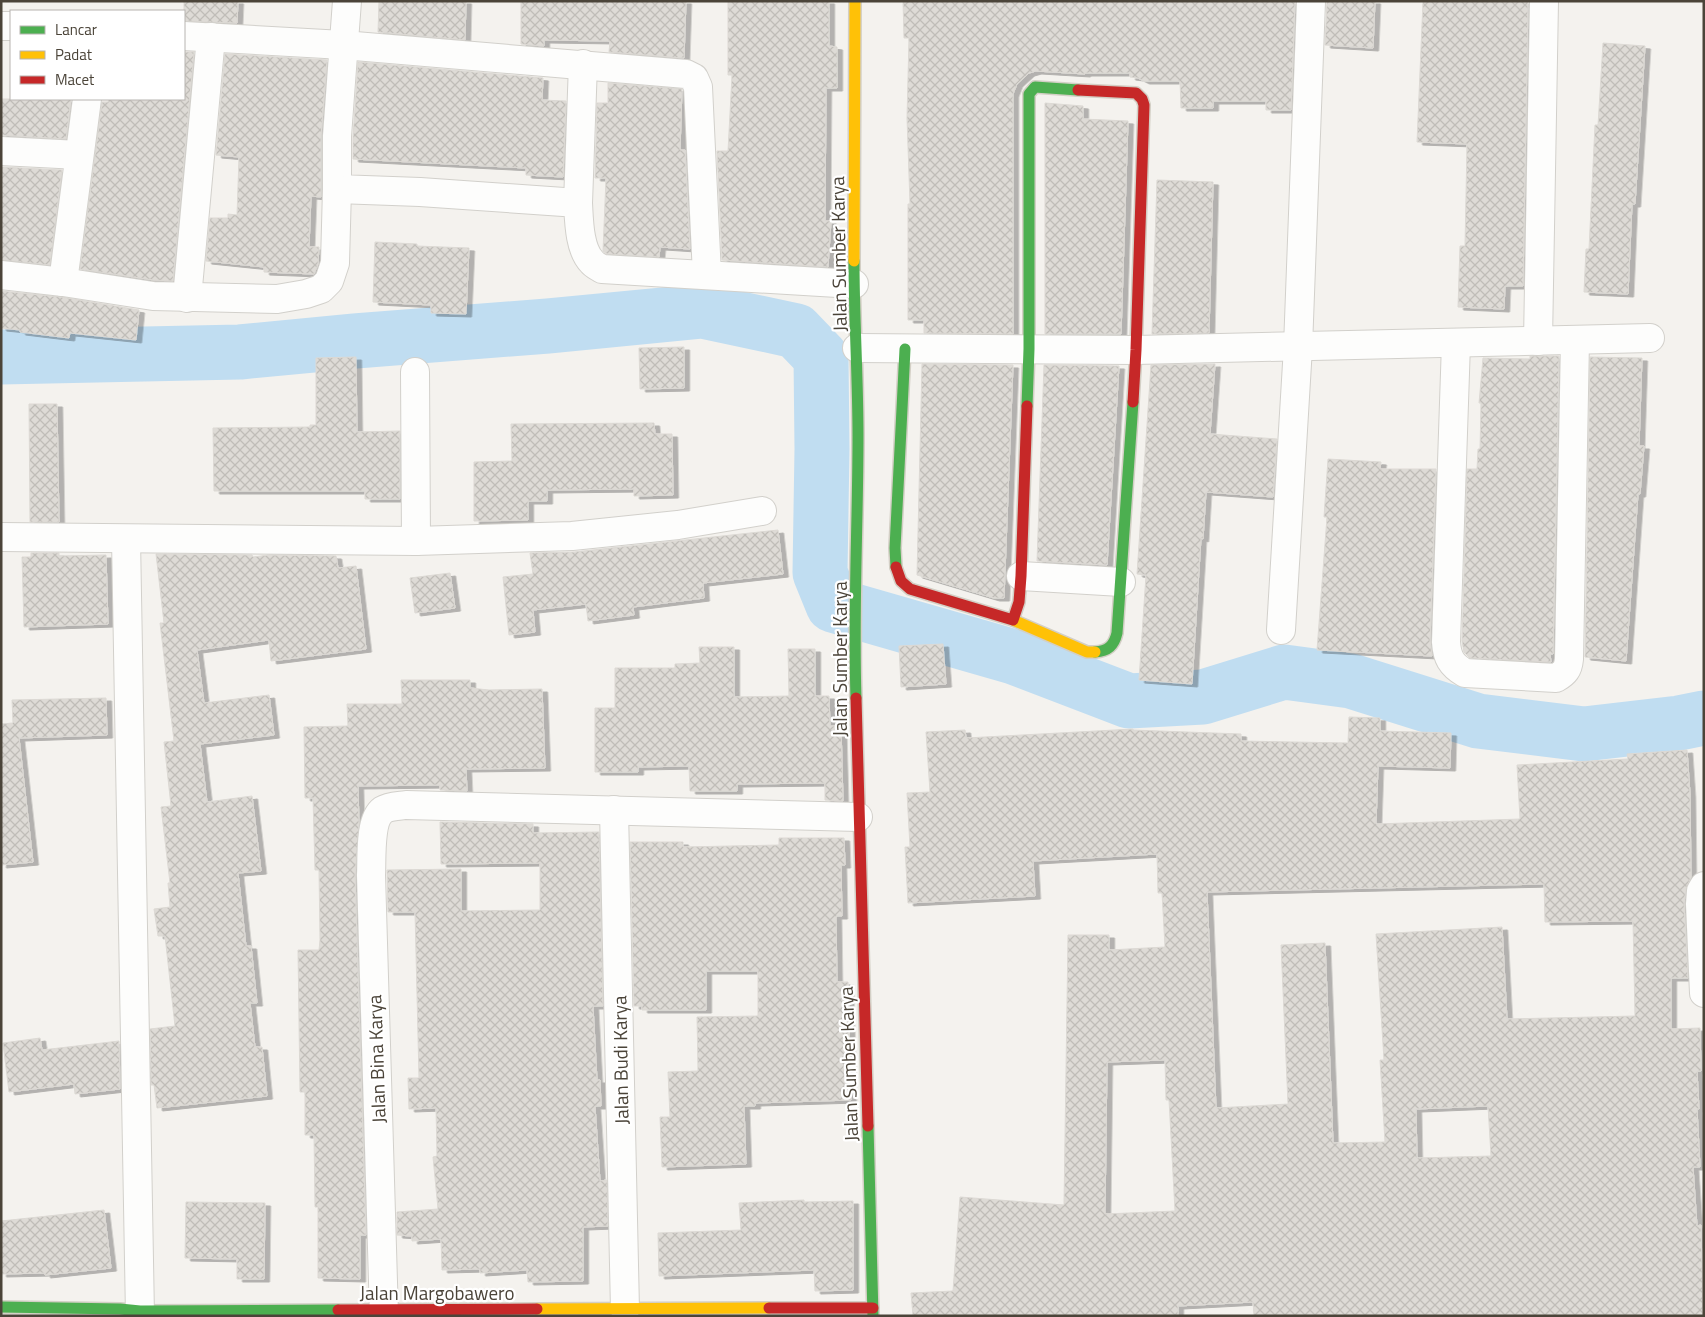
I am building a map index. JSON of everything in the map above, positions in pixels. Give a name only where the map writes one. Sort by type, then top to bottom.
[{"type":"street","points":[[1,275],[154,296],[187,298],[277,299],[322,289],[330,281],[334,263],[337,189],[336,136],[347,1]]},
{"type":"street","name":"Jalan Sumber Karya","points":[[855,1],[854,284],[857,348],[857,562],[854,639],[873,1312]]},
{"type":"street","points":[[1281,630],[1298,347],[1311,1]]},
{"type":"street","points":[[1538,341],[1544,1]]},
{"type":"street","points":[[185,36],[344,45],[686,74],[694,78],[698,87],[707,276]]},
{"type":"street","points":[[187,298],[211,37]]},
{"type":"street","points":[[583,64],[578,203],[579,225],[585,250],[592,262],[602,269],[854,284]]},
{"type":"street","points":[[905,349],[895,548],[898,575],[904,585],[910,589],[1013,620],[1087,652],[1096,653],[1110,648],[1116,642],[1122,582],[1136,350],[1144,105],[1142,99],[1136,93],[1035,87],[1029,94],[1029,349],[1021,576],[1019,602],[1013,620]]},
{"type":"street","points":[[63,282],[87,100]]},
{"type":"street","points":[[1,151],[79,155]]},
{"type":"street","points":[[337,189],[420,192],[578,203]]},
{"type":"street","points":[[857,348],[1136,350],[1650,338]]},
{"type":"street","points":[[1456,343],[1446,632],[1447,654],[1456,668],[1465,673],[1556,678],[1564,674],[1568,668],[1569,659],[1575,340]]},
{"type":"street","points":[[415,372],[416,541]]},
{"type":"street","points":[[1,538],[416,541],[572,536],[678,525],[762,510]]},
{"type":"street","points":[[126,539],[140,1313]]},
{"type":"street","points":[[1021,576],[1122,582]]},
{"type":"street","name":"Jalan Bina Karya","points":[[384,1313],[371,875],[373,828],[378,814],[388,808],[406,805],[614,810]]},
{"type":"street","points":[[614,810],[858,817]]},
{"type":"street","name":"Jalan Budi Karya","points":[[614,810],[626,1310]]},
{"type":"street","points":[[1702,888],[1704,993]]},
{"type":"street","name":"Jalan Margobawero","points":[[1,1307],[120,1309],[140,1313],[384,1313],[626,1310],[655,1313],[873,1312]]},
{"type":"building","points":[[184,1],[238,1],[237,23],[185,21]]},
{"type":"building","points":[[379,1],[466,1],[465,40],[378,32]]},
{"type":"building","points":[[521,1],[686,1],[684,58],[609,52],[610,41],[544,40],[544,46],[521,44]]},
{"type":"building","points":[[728,1],[829,1],[829,46],[837,47],[837,88],[826,88],[825,221],[831,221],[828,267],[722,260],[717,151],[728,151],[732,75],[728,75]]},
{"type":"building","points":[[903,1],[1295,1],[1291,110],[1266,110],[1266,101],[1213,101],[1213,108],[1181,108],[1180,81],[1144,81],[1130,77],[1130,73],[1085,74],[1036,71],[1029,73],[1017,84],[1013,94],[1013,334],[924,333],[924,320],[908,320],[908,204],[910,204],[907,118],[909,38],[904,38]]},
{"type":"building","points":[[1327,1],[1375,1],[1373,48],[1325,45]]},
{"type":"building","points":[[1423,1],[1528,1],[1523,286],[1505,286],[1504,309],[1458,307],[1460,246],[1465,246],[1467,144],[1417,142]]},
{"type":"building","points":[[1603,43],[1645,46],[1635,204],[1632,204],[1628,294],[1584,292],[1586,249],[1589,249],[1595,125],[1598,125]]},
{"type":"building","points":[[185,52],[194,52],[173,281],[80,269],[102,102],[108,102],[109,100],[185,100]]},
{"type":"building","points":[[225,54],[327,60],[321,135],[321,197],[311,196],[309,247],[319,247],[318,264],[314,274],[264,272],[264,267],[206,261],[210,218],[228,218],[228,214],[237,215],[239,157],[216,155]]},
{"type":"building","points":[[358,62],[543,78],[542,100],[566,101],[563,177],[526,175],[526,168],[353,159]]},
{"type":"building","points":[[608,83],[682,89],[680,150],[685,150],[690,249],[660,247],[659,257],[607,254],[603,251],[606,178],[595,178],[597,103],[608,103]]},
{"type":"building","points":[[1,99],[71,100],[66,139],[1,135]]},
{"type":"building","points":[[1045,103],[1083,106],[1083,119],[1128,121],[1121,334],[1045,334]]},
{"type":"building","points":[[1,167],[62,170],[50,265],[1,260]]},
{"type":"building","points":[[1157,180],[1213,182],[1209,333],[1152,334]]},
{"type":"building","points":[[375,242],[469,248],[466,314],[431,313],[431,305],[373,302]]},
{"type":"building","points":[[1,291],[61,297],[139,310],[136,340],[70,333],[69,338],[1,328]]},
{"type":"building","points":[[684,347],[684,388],[640,389],[639,348]]},
{"type":"building","points":[[1530,356],[1559,356],[1553,654],[1550,654],[1551,662],[1470,658],[1464,652],[1462,641],[1467,469],[1477,469],[1478,449],[1480,449],[1481,403],[1479,403],[1483,358],[1530,359]]},
{"type":"building","points":[[356,357],[357,432],[400,431],[400,499],[365,499],[365,491],[214,491],[213,428],[310,427],[310,425],[316,425],[316,358]]},
{"type":"building","points":[[1590,357],[1642,358],[1639,446],[1644,446],[1640,494],[1638,494],[1626,661],[1585,657]]},
{"type":"building","points":[[922,364],[1013,365],[1004,598],[994,598],[917,575]]},
{"type":"building","points":[[1215,364],[1210,434],[1277,439],[1273,497],[1206,492],[1203,539],[1201,538],[1192,684],[1139,680],[1146,575],[1137,574],[1151,365]]},
{"type":"building","points":[[1044,365],[1119,366],[1107,565],[1037,561]]},
{"type":"building","points":[[29,404],[57,404],[59,522],[30,522]]},
{"type":"building","points":[[654,423],[655,434],[672,434],[673,495],[634,496],[634,489],[547,490],[547,501],[528,501],[528,520],[474,521],[474,462],[512,461],[511,424]]},
{"type":"building","points":[[1328,459],[1381,462],[1380,469],[1436,469],[1430,641],[1432,656],[1317,650],[1327,517],[1324,517]]},
{"type":"building","points":[[778,530],[783,574],[703,583],[704,598],[633,607],[634,615],[588,621],[586,604],[533,610],[535,632],[509,635],[503,577],[533,574],[530,553],[574,552]]},
{"type":"building","points":[[31,553],[59,553],[59,556],[106,555],[108,624],[24,627],[22,557],[31,557]]},
{"type":"building","points":[[156,554],[252,555],[253,557],[269,555],[336,556],[338,568],[356,566],[366,649],[271,661],[269,640],[197,650],[204,703],[269,695],[274,735],[200,744],[207,802],[252,796],[261,871],[238,873],[246,946],[251,946],[257,1003],[250,1003],[255,1047],[262,1047],[267,1096],[157,1108],[154,1085],[151,1085],[150,1029],[175,1026],[165,936],[158,936],[154,909],[170,907],[168,883],[170,883],[161,807],[171,806],[164,742],[174,741],[160,623],[164,623]]},
{"type":"building","points":[[450,573],[455,608],[415,613],[410,578]]},
{"type":"building","points":[[943,644],[946,684],[901,687],[899,646]]},
{"type":"building","points":[[699,647],[734,647],[734,697],[789,696],[788,649],[815,649],[815,696],[829,696],[830,726],[841,726],[843,801],[825,800],[825,783],[737,784],[737,791],[690,791],[689,766],[638,767],[638,772],[595,772],[595,708],[615,708],[615,668],[675,668],[675,664],[700,663]]},
{"type":"building","points":[[401,680],[470,680],[470,688],[489,690],[542,689],[545,768],[466,769],[467,791],[440,790],[440,785],[358,786],[359,825],[355,875],[366,1235],[360,1235],[360,1279],[318,1278],[318,1207],[315,1207],[314,1135],[305,1135],[305,1092],[300,1092],[298,950],[319,950],[320,940],[319,870],[315,870],[313,798],[305,798],[304,727],[348,726],[347,704],[402,704]]},
{"type":"building","points":[[106,698],[107,735],[19,738],[33,862],[1,865],[1,724],[13,723],[12,700]]},
{"type":"building","points":[[1349,717],[1380,718],[1380,731],[1451,733],[1450,768],[1378,766],[1376,824],[1520,819],[1517,765],[1628,759],[1627,754],[1687,750],[1690,794],[1691,877],[1686,889],[1684,903],[1688,978],[1671,978],[1671,1029],[1700,1028],[1701,1071],[1697,1071],[1699,1109],[1697,1109],[1700,1167],[1693,1167],[1697,1226],[1701,1225],[1703,1316],[1254,1316],[1253,1302],[1178,1306],[1178,1316],[913,1316],[911,1293],[953,1291],[960,1197],[1064,1205],[1068,935],[1109,935],[1109,950],[1165,947],[1162,893],[1158,893],[1157,854],[1033,861],[1035,896],[908,903],[905,847],[910,847],[907,793],[930,792],[926,732],[965,730],[966,738],[1133,729],[1241,734],[1241,741],[1348,743]],"holes":[[[1544,884],[1545,922],[1633,921],[1635,1016],[1507,1019],[1502,927],[1376,934],[1384,1060],[1380,1060],[1385,1142],[1333,1143],[1325,943],[1281,945],[1288,1104],[1216,1108],[1207,892]],[[1165,1060],[1166,1100],[1169,1100],[1175,1211],[1105,1214],[1107,1062]],[[1488,1106],[1491,1156],[1417,1158],[1416,1109]]]},
{"type":"building","points":[[440,822],[533,824],[533,833],[599,832],[603,1006],[593,1006],[597,1080],[600,1080],[601,1106],[595,1106],[600,1181],[607,1180],[608,1226],[583,1227],[583,1281],[528,1282],[527,1270],[480,1273],[480,1269],[442,1270],[441,1239],[412,1241],[412,1236],[397,1235],[397,1212],[438,1209],[433,1157],[437,1156],[436,1108],[409,1109],[408,1078],[419,1078],[415,912],[388,912],[387,870],[461,869],[461,911],[540,910],[540,863],[441,864]]},
{"type":"building","points":[[779,838],[844,838],[845,865],[841,865],[842,916],[836,916],[837,982],[848,982],[851,1100],[755,1103],[755,1106],[744,1106],[746,1164],[662,1167],[660,1117],[670,1117],[668,1072],[698,1071],[697,1017],[758,1016],[758,971],[706,971],[706,1010],[642,1010],[642,1006],[634,1006],[630,842],[683,842],[683,847],[779,845]]},
{"type":"building","points":[[40,1038],[42,1050],[119,1041],[120,1089],[75,1094],[74,1084],[9,1092],[3,1043]]},
{"type":"building","points":[[804,1200],[804,1202],[853,1201],[853,1290],[815,1291],[814,1270],[659,1276],[658,1233],[741,1230],[739,1203]]},
{"type":"building","points":[[186,1202],[265,1203],[264,1279],[237,1279],[237,1259],[185,1258]]},
{"type":"building","points":[[104,1210],[111,1268],[45,1275],[45,1273],[1,1274],[1,1221]]},
{"type":"waterway","points":[[1,357],[240,352],[703,311],[796,331],[821,357],[820,573],[833,605],[1014,657],[1129,701],[1203,697],[1284,672],[1351,681],[1478,721],[1584,734],[1679,723],[1704,718]]},
{"type":"traffic: fast","points":[[1027,406],[1029,349],[1029,94],[1035,87],[1078,90]]},
{"type":"traffic: fast","points":[[854,261],[858,436],[855,632],[856,698]]},
{"type":"traffic: fast","points":[[896,567],[895,548],[905,349]]},
{"type":"traffic: fast","points":[[1095,652],[1110,647],[1117,633],[1133,402]]},
{"type":"traffic: fast","points":[[868,1126],[873,1316]]},
{"type":"traffic: fast","points":[[1,1307],[140,1311],[338,1310]]},
{"type":"traffic: slow","points":[[854,261],[855,1]]},
{"type":"traffic: slow","points":[[1013,620],[1087,652],[1095,652]]},
{"type":"traffic: slow","points":[[537,1309],[769,1308]]},
{"type":"traffic: jam","points":[[1078,90],[1136,93],[1142,99],[1144,105],[1133,402]]},
{"type":"traffic: jam","points":[[896,567],[901,581],[910,589],[1013,620],[1019,602],[1021,576],[1027,406]]},
{"type":"traffic: jam","points":[[856,698],[868,1126]]},
{"type":"traffic: jam","points":[[769,1308],[873,1308]]},
{"type":"traffic: jam","points":[[338,1310],[537,1309]]}]
